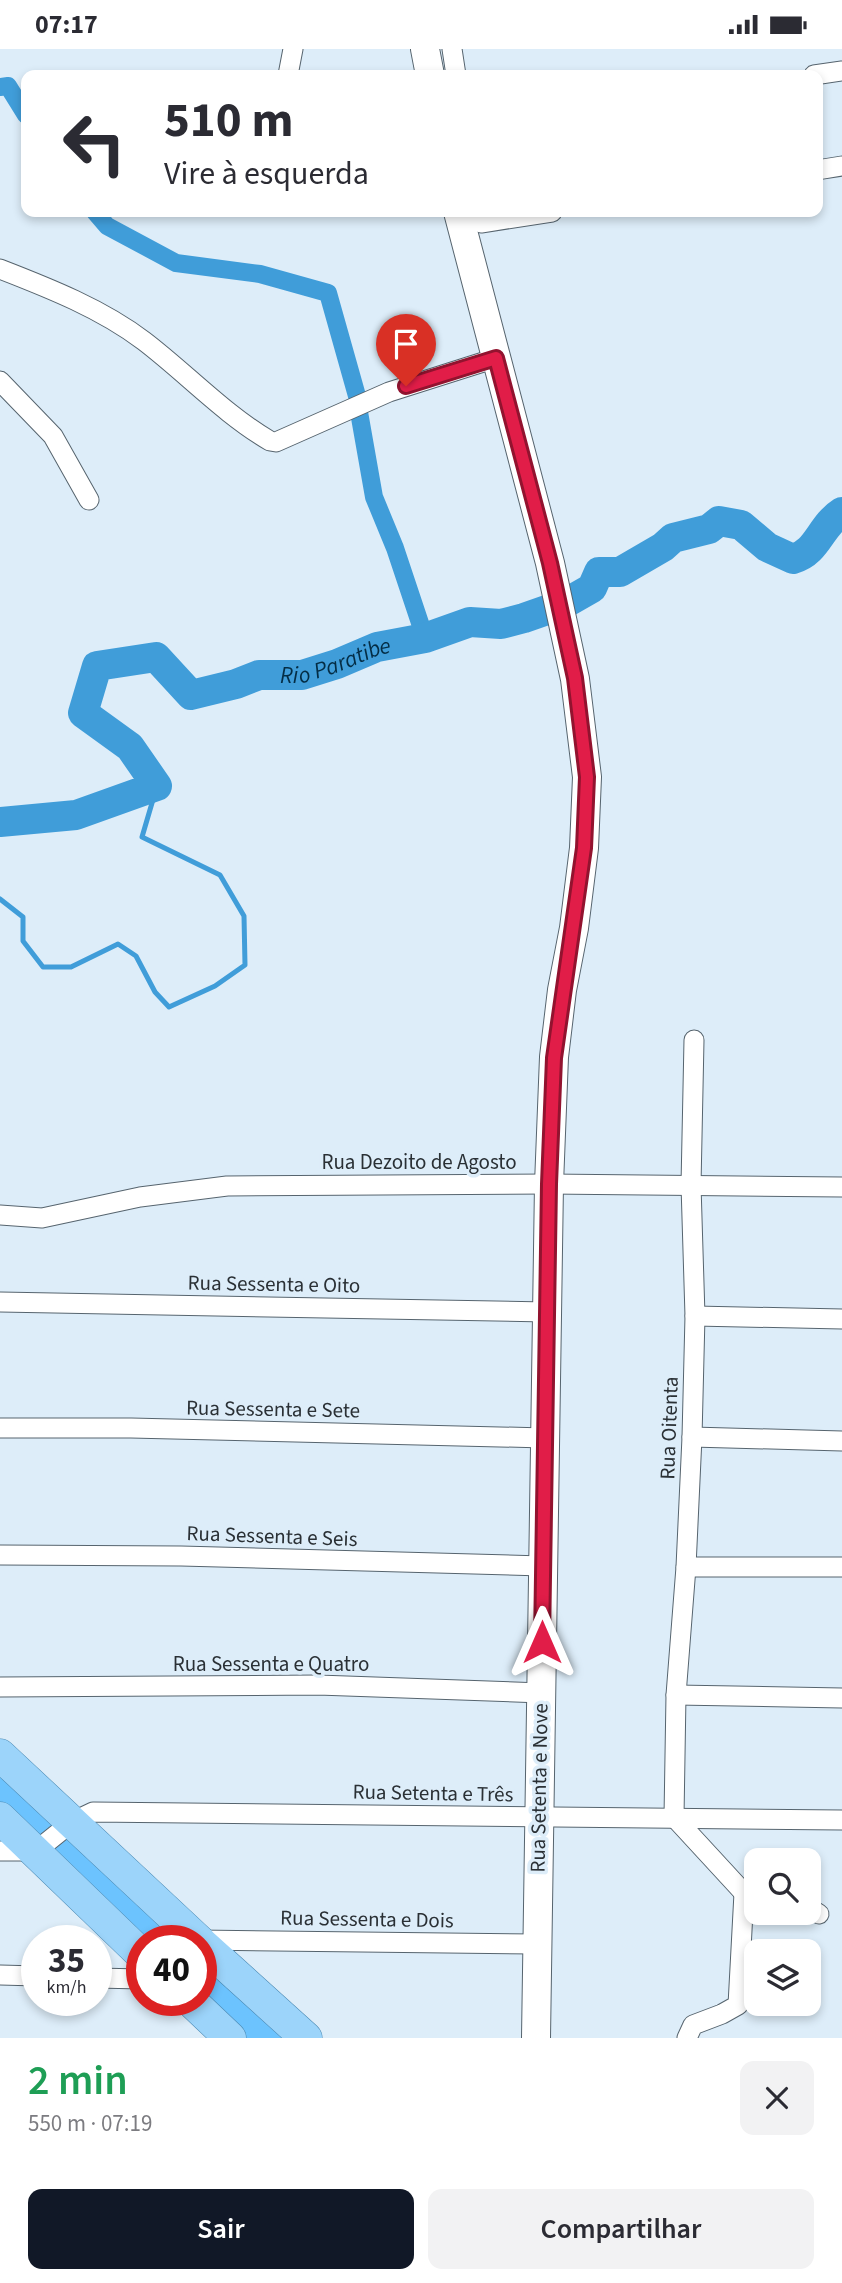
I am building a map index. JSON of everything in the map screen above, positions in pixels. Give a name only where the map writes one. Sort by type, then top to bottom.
[{"type":"main road","points":[[0,1755],[182,1925]]},
{"type":"main road","points":[[0,1818],[126,1939]]},
{"type":"main road","points":[[217,1957],[306,2038]]},
{"type":"main road","points":[[207,2016],[230,2038]]},
{"type":"street","points":[[289,70],[293,49]]},
{"type":"street","points":[[425,49],[429,70]]},
{"type":"street","points":[[452,49],[455,70]]},
{"type":"street","points":[[823,74],[842,71]]},
{"type":"street","points":[[823,169],[842,166]]},
{"type":"street","points":[[470,219],[493,217]]},
{"type":"street","name":"Rua Setenta e Nove","points":[[470,219],[496,358],[550,563],[575,678],[587,777],[584,848],[554,1058],[549,1184],[536,2038]]},
{"type":"street","points":[[0,269],[68,296],[142,339],[236,418],[270,442],[276,442],[388,391],[496,358]]},
{"type":"street","points":[[0,381],[53,436],[89,500]]},
{"type":"street","name":"Rua Oitenta","points":[[674,1817],[676,1695],[692,1437],[695,1316],[691,1185],[694,1040]]},
{"type":"street","name":"Rua Dezoito de Agosto","points":[[0,1215],[42,1218],[140,1197],[227,1186],[549,1184],[842,1187]]},
{"type":"street","name":"Rua Sessenta e Oito","points":[[0,1302],[547,1312]]},
{"type":"street","points":[[695,1316],[842,1319]]},
{"type":"street","name":"Rua Sessenta e Sete","points":[[0,1428],[131,1428],[545,1438]]},
{"type":"street","points":[[692,1437],[842,1441]]},
{"type":"street","name":"Rua Sessenta e Seis","points":[[0,1555],[181,1556],[543,1566]]},
{"type":"street","points":[[686,1567],[842,1567]]},
{"type":"street","name":"Rua Sessenta e Quatro","points":[[0,1687],[318,1685],[542,1693]]},
{"type":"street","points":[[676,1695],[842,1698]]},
{"type":"street","name":"Rua Setenta e Três","points":[[36,1851],[72,1822],[93,1812],[842,1820]]},
{"type":"street","points":[[674,1817],[744,1889]]},
{"type":"street","points":[[0,1851],[36,1851]]},
{"type":"street","points":[[687,2038],[693,2025],[738,2005],[747,1925]]},
{"type":"street","name":"Rua Sessenta e Dois","points":[[217,1941],[536,1944]]},
{"type":"street","points":[[0,1975],[21,1976]]},
{"type":"shaded area","points":[[0,1761],[172,1925],[126,1927],[0,1813]]},
{"type":"shaded area","points":[[217,1967],[292,2038],[239,2038],[217,2016]]},
{"type":"waterway","points":[[0,87],[8,86],[21,107]]},
{"type":"waterway","points":[[99,217],[107,226],[176,263],[260,274],[328,293],[357,396]]},
{"type":"waterway","points":[[359,412],[374,497],[395,548],[425,638]]},
{"type":"waterway","name":"Rio Paratibe","points":[[0,822],[76,815],[157,786],[130,747],[83,713],[97,666],[156,657],[191,695],[236,684],[259,675],[302,675],[377,647],[425,638],[470,622],[501,624],[564,604],[592,588],[599,572],[620,572],[663,547],[673,538],[709,529],[719,521],[741,525],[767,547],[793,559],[808,551],[842,512]]},
{"type":"waterway","points":[[0,899],[23,917],[23,941],[43,967],[71,967],[118,944],[136,956],[155,992],[169,1007],[215,986],[245,965],[244,916],[220,875],[142,837],[157,786]]},
{"type":"route","points":[[406,386],[496,358],[550,563],[582,722],[587,777],[584,848],[554,1058],[549,1184],[542,1642]]}]
